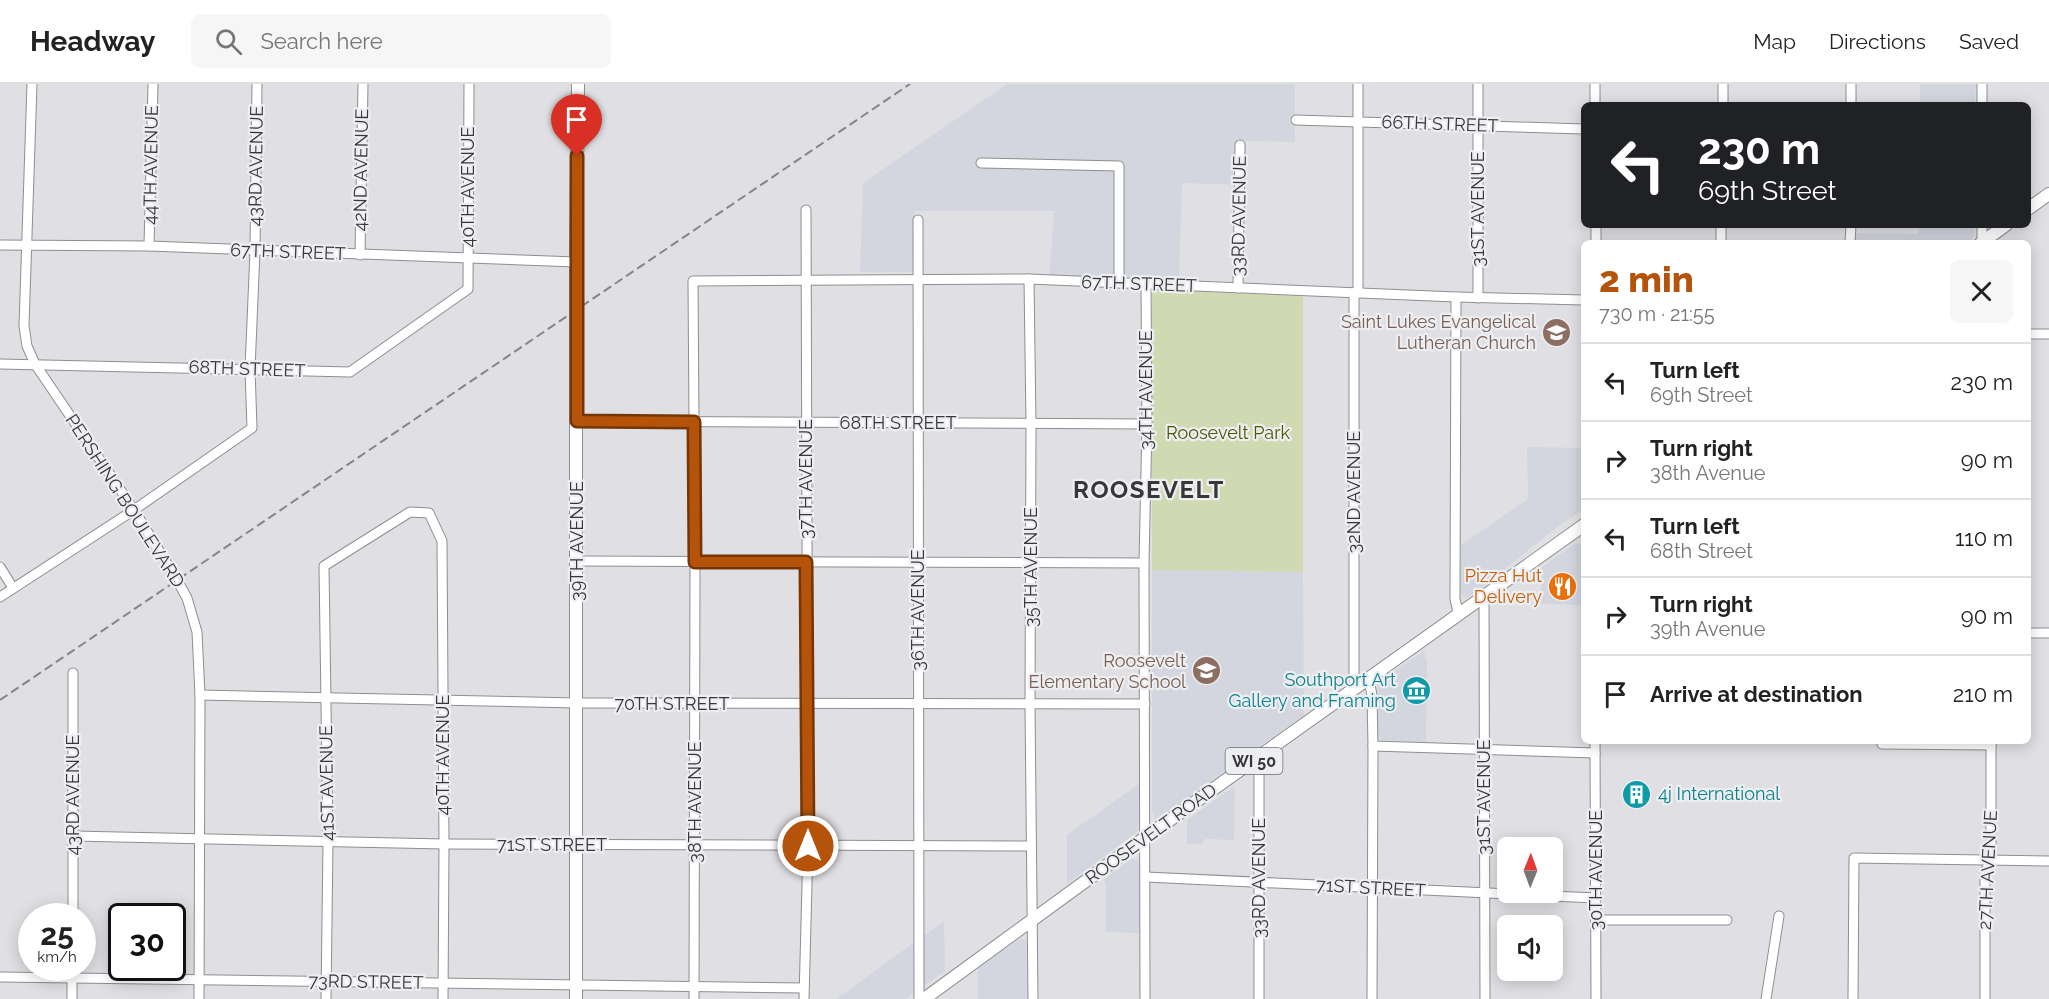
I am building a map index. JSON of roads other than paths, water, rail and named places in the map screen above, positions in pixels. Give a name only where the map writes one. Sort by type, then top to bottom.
[{"type":"main road","name":"39TH AVENUE","points":[[576,999],[578,84]]},
{"type":"main road","points":[[2031,207],[2049,194]]},
{"type":"main road","points":[[1986,240],[2002,228]]},
{"type":"main road","name":"ROOSEVELT ROAD","points":[[924,999],[1033,918],[1369,680],[1458,612],[1581,527]]},
{"type":"main road","points":[[1561,541],[1581,538]]},
{"type":"street","name":"PERSHING BOULEVARD","points":[[32,84],[24,326],[27,346],[35,364],[134,510],[187,598],[197,633],[200,695],[199,999]]},
{"type":"street","name":"44TH AVENUE","points":[[149,246],[153,84]]},
{"type":"street","name":"43RD AVENUE","points":[[134,510],[252,428],[250,369],[255,251],[257,84]]},
{"type":"street","name":"42ND AVENUE","points":[[360,255],[363,84]]},
{"type":"street","name":"40TH AVENUE","points":[[468,289],[469,84]]},
{"type":"street","name":"32ND AVENUE","points":[[1354,690],[1358,84]]},
{"type":"street","name":"31ST AVENUE","points":[[1478,84],[1478,298]]},
{"type":"street","points":[[1595,84],[1595,102]]},
{"type":"street","points":[[1723,84],[1723,102]]},
{"type":"street","points":[[1851,84],[1851,102]]},
{"type":"street","points":[[1982,84],[1982,102]]},
{"type":"street","name":"66TH STREET","points":[[1296,120],[1581,129]]},
{"type":"street","name":"33RD AVENUE","points":[[1238,288],[1240,145]]},
{"type":"street","points":[[981,163],[1119,166],[1119,283]]},
{"type":"street","name":"37TH AVENUE","points":[[804,999],[808,846],[806,210]]},
{"type":"street","name":"36TH AVENUE","points":[[918,220],[919,999]]},
{"type":"street","name":"67TH STREET","points":[[0,245],[149,246],[576,262]]},
{"type":"street","name":"67TH STREET","points":[[693,281],[1029,279],[1478,298],[1581,300]]},
{"type":"street","name":"35TH AVENUE","points":[[1029,279],[1033,999]]},
{"type":"street","name":"38TH AVENUE","points":[[693,281],[694,999]]},
{"type":"street","name":"34TH AVENUE","points":[[1145,999],[1146,284]]},
{"type":"street","name":"68TH STREET","points":[[0,364],[350,372],[468,289]]},
{"type":"street","points":[[1456,297],[1455,599],[1458,612]]},
{"type":"street","points":[[2031,334],[2049,334]]},
{"type":"street","name":"68TH STREET","points":[[577,421],[1147,424]]},
{"type":"street","points":[[0,597],[134,510]]},
{"type":"street","name":"40TH AVENUE","points":[[324,566],[410,512],[429,513],[442,541],[444,844],[442,999]]},
{"type":"street","points":[[577,561],[1144,563]]},
{"type":"street","name":"41ST AVENUE","points":[[324,566],[328,842],[326,999]]},
{"type":"street","points":[[0,567],[13,588]]},
{"type":"street","name":"31ST AVENUE","points":[[1484,595],[1485,999]]},
{"type":"street","points":[[2031,633],[2049,633]]},
{"type":"street","name":"43RD AVENUE","points":[[73,673],[73,903]]},
{"type":"street","points":[[1369,680],[1372,695],[1373,746],[1372,999]]},
{"type":"street","name":"70TH STREET","points":[[200,695],[577,703],[1145,704]]},
{"type":"street","name":"30TH AVENUE","points":[[1595,744],[1596,999]]},
{"type":"street","name":"27TH AVENUE","points":[[1985,999],[1985,872],[1991,860],[1991,744]]},
{"type":"street","points":[[1373,746],[1595,753]]},
{"type":"street","name":"33RD AVENUE","points":[[1259,758],[1260,999]]},
{"type":"street","name":"71ST STREET","points":[[73,836],[444,844],[1031,846]]},
{"type":"street","points":[[1853,999],[1854,858],[2049,861]]},
{"type":"street","name":"71ST STREET","points":[[1146,878],[1596,898]]},
{"type":"street","points":[[1766,999],[1779,916]]},
{"type":"street","points":[[1596,920],[1727,920]]},
{"type":"street","name":"73RD STREET","points":[[0,977],[18,977]]},
{"type":"street","name":"73RD STREET","points":[[96,978],[804,988]]},
{"type":"street","points":[[72,981],[72,999]]},
{"type":"railway","points":[[0,700],[910,84]]},
{"type":"place","name":"Saint Lukes Evangelical Lutheran Church","points":[[1557,332]]},
{"type":"place","name":"Pizza Hut Delivery","points":[[1563,586]]},
{"type":"place","name":"Roosevelt Elementary School","points":[[1207,671]]},
{"type":"place","name":"Southport Art Gallery and Framing","points":[[1417,690]]},
{"type":"place","name":"4j International","points":[[1637,794]]},
{"type":"district","name":"ROOSEVELT","points":[[1149,490]]},
{"type":"park label","name":"Roosevelt Park","points":[[1228,433]]}]
